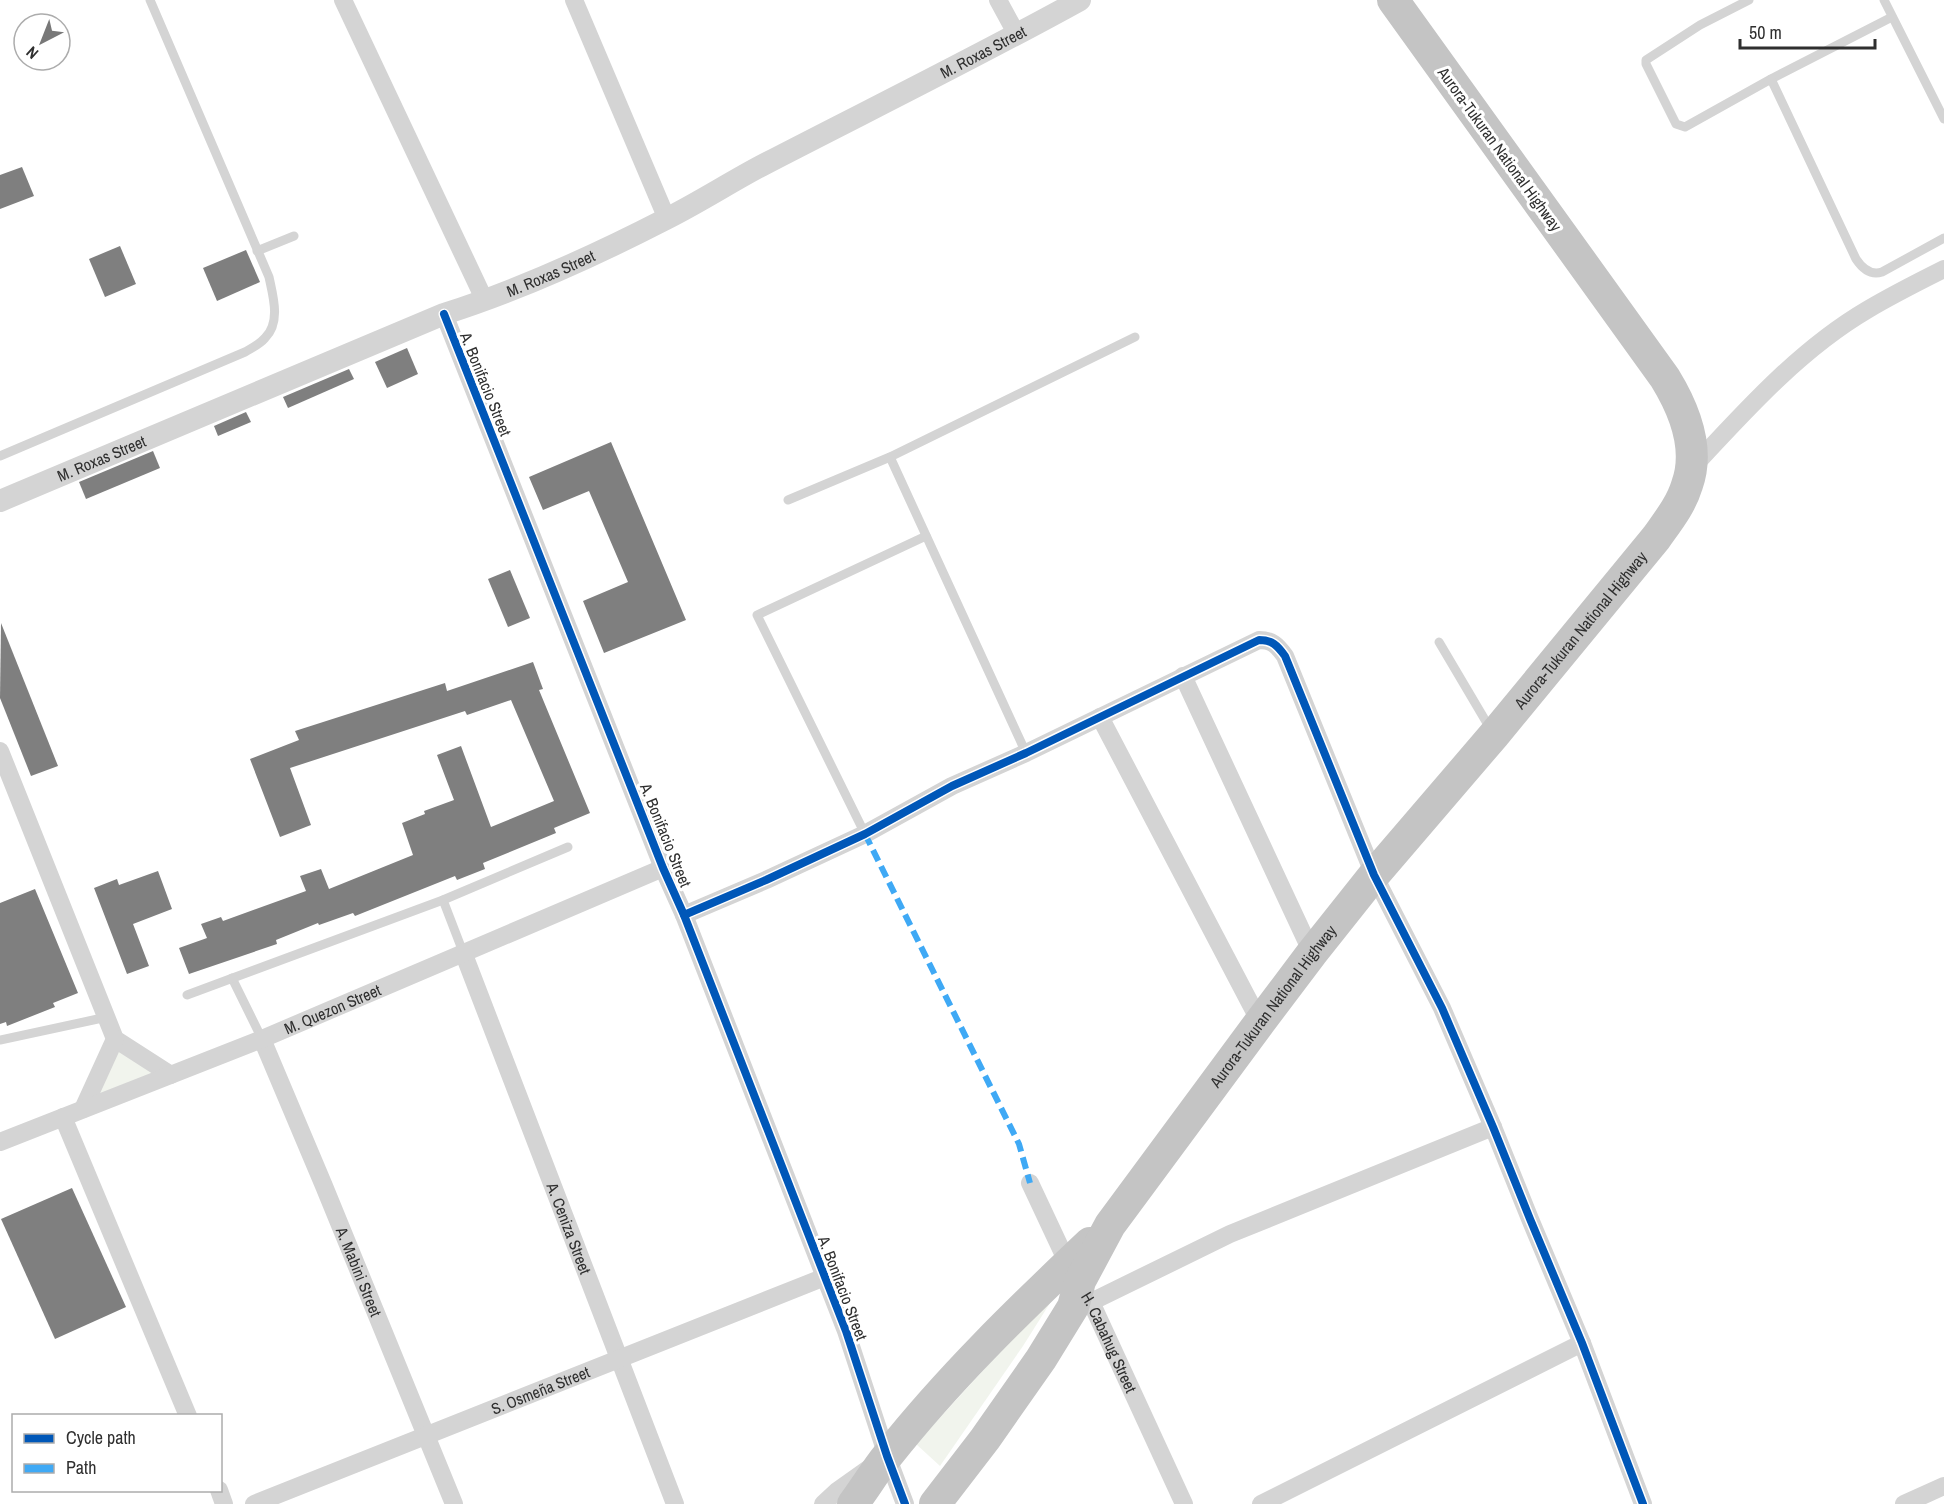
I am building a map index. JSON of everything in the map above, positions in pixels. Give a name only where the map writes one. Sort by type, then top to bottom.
[{"type":"highway","name":"Aurora-Tukuran National Highway","points":[[935,1504],[1041,1359],[1073,1306],[1079,1282],[1110,1225],[1312,953],[1374,875],[1494,735],[1656,538],[1676,511],[1687,486],[1691,470],[1690,443],[1687,423],[1678,399],[1393,0]]},
{"type":"highway","name":"Aurora-Tukuran National Highway","points":[[853,1504],[887,1456],[941,1393],[1001,1329],[1079,1282]]},
{"type":"street","points":[[343,0],[484,301]]},
{"type":"street","points":[[574,0],[667,219]]},
{"type":"street","points":[[998,0],[1017,35]]},
{"type":"street","name":"M. Roxas Street","points":[[0,501],[444,314],[544,277],[667,219],[759,167],[1017,35],[1080,0]]},
{"type":"street","points":[[1691,470],[1765,391],[1819,344],[1866,310],[1944,269]]},
{"type":"street","name":"A. Bonifacio Street","points":[[444,314],[663,868],[684,915],[846,1331],[905,1504]]},
{"type":"street","points":[[684,915],[865,834],[952,786],[1026,753],[1259,640],[1269,640],[1285,656],[1374,875],[1442,1008],[1582,1343],[1643,1504]]},
{"type":"street","points":[[1183,676],[1312,953]]},
{"type":"street","points":[[1100,717],[1260,1022]]},
{"type":"street","points":[[0,751],[115,1038],[171,1075]]},
{"type":"street","name":"M. Quezon Street","points":[[0,1142],[262,1039],[663,868]]},
{"type":"street","name":"A. Ceniza Street","points":[[463,952],[675,1504]]},
{"type":"street","points":[[83,1109],[115,1038]]},
{"type":"street","name":"A. Mabini Street","points":[[262,1039],[454,1504]]},
{"type":"street","points":[[63,1117],[187,1414]]},
{"type":"street","points":[[1079,1282],[1230,1234],[1493,1127]]},
{"type":"street","name":"H. Cabahug Street","points":[[1030,1183],[1184,1504]]},
{"type":"street","name":"S. Osmeña Street","points":[[254,1504],[825,1277]]},
{"type":"street","points":[[1261,1504],[1582,1343]]},
{"type":"street","name":"Aurora-Tukuran National Highway","points":[[823,1504],[837,1491],[887,1456]]},
{"type":"street","points":[[1907,1503],[1944,1486]]},
{"type":"lane","points":[[0,456],[245,352],[266,337],[273,324],[275,304],[268,277],[150,0]]},
{"type":"lane","points":[[1749,0],[1700,26],[1648,59],[1646,64],[1676,124],[1683,128],[1892,16]]},
{"type":"lane","points":[[1884,0],[1944,119]]},
{"type":"lane","points":[[1771,79],[1856,259],[1865,270],[1872,273],[1882,272],[1944,238]]},
{"type":"lane","points":[[258,251],[294,236]]},
{"type":"lane","points":[[788,500],[890,457],[1135,337]]},
{"type":"lane","points":[[890,457],[1026,753]]},
{"type":"lane","points":[[865,834],[757,615],[926,536]]},
{"type":"lane","points":[[1439,642],[1494,735]]},
{"type":"lane","points":[[187,995],[443,900],[568,847]]},
{"type":"lane","points":[[443,900],[463,952]]},
{"type":"lane","points":[[232,978],[262,1039]]},
{"type":"lane","points":[[0,1040],[107,1017]]},
{"type":"shaded area","points":[[120,1049],[155,1074],[97,1096]]},
{"type":"shaded area","points":[[1062,1284],[1023,1346],[940,1466],[916,1444]]},
{"type":"building","points":[[22,167],[34,196],[0,209],[0,175]]},
{"type":"building","points":[[120,246],[136,284],[105,297],[89,259]]},
{"type":"building","points":[[246,250],[260,282],[217,301],[203,268]]},
{"type":"building","points":[[407,348],[418,374],[387,388],[375,362]]},
{"type":"building","points":[[349,369],[354,379],[288,408],[283,397]]},
{"type":"building","points":[[246,412],[251,422],[218,436],[214,426]]},
{"type":"building","points":[[611,442],[686,620],[604,653],[583,601],[628,582],[589,491],[543,510],[529,477]]},
{"type":"building","points":[[153,451],[160,468],[86,499],[79,482]]},
{"type":"building","points":[[510,570],[530,618],[508,627],[488,579]]},
{"type":"building","points":[[1,623],[58,766],[31,776],[0,698]]},
{"type":"building","points":[[533,662],[543,689],[539,690],[590,813],[554,828],[556,833],[483,863],[485,869],[457,880],[455,876],[355,916],[353,913],[319,925],[318,923],[276,940],[277,944],[189,974],[179,948],[207,938],[201,924],[221,917],[223,921],[306,891],[300,876],[321,869],[329,889],[413,855],[402,823],[425,814],[424,811],[454,800],[437,755],[461,746],[491,827],[554,801],[511,700],[467,715],[465,711],[290,768],[311,825],[280,837],[250,759],[299,740],[295,731],[445,683],[447,691]]},
{"type":"building","points":[[158,871],[172,909],[133,924],[149,966],[127,974],[94,888],[117,879],[119,885]]},
{"type":"building","points":[[35,889],[78,993],[53,1003],[55,1007],[7,1026],[6,1022],[0,1024],[0,903]]},
{"type":"building","points":[[72,1188],[126,1307],[55,1339],[1,1219]]},
{"type":"marked path","points":[[865,834],[1019,1144],[1030,1183]]},
{"type":"cycle path","points":[[444,314],[663,868],[684,915],[846,1331],[905,1504]]},
{"type":"cycle path","points":[[684,915],[865,834],[952,786],[1026,753],[1259,640],[1274,644],[1285,656],[1374,875],[1442,1008],[1582,1343],[1643,1504]]}]
